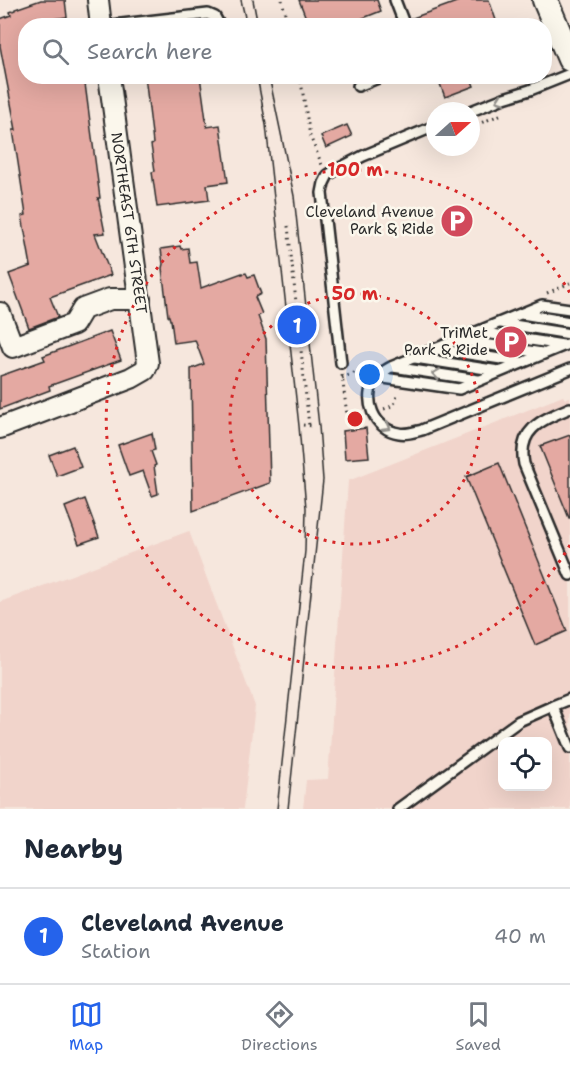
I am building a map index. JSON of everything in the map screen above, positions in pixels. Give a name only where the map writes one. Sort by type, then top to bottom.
[{"type":"street","points":[[98,0],[101,18]]},
{"type":"street","points":[[545,0],[551,18]]},
{"type":"street","points":[[552,22],[557,38],[570,59]]},
{"type":"street","name":"NORTHEAST 6TH STREET","points":[[0,428],[131,378],[145,370],[148,359],[110,84]]},
{"type":"street","points":[[0,313],[10,349],[74,324],[83,309],[110,299],[140,299]]},
{"type":"lane","points":[[395,0],[402,18]]},
{"type":"lane","points":[[173,18],[208,14],[216,18]]},
{"type":"lane","points":[[552,81],[570,74]]},
{"type":"lane","points":[[358,86],[363,84]]},
{"type":"lane","points":[[480,107],[545,84]]},
{"type":"lane","points":[[341,363],[322,193],[324,183],[328,175],[363,156],[426,130]]},
{"type":"lane","points":[[570,309],[542,305],[392,367],[377,377],[370,393],[370,402],[377,421],[383,427],[399,434],[411,433],[570,369]]},
{"type":"lane","points":[[520,314],[570,322]]},
{"type":"lane","points":[[499,322],[570,334]]},
{"type":"lane","points":[[477,331],[568,344]]},
{"type":"lane","points":[[456,340],[544,354]]},
{"type":"lane","points":[[377,377],[459,389],[568,344]]},
{"type":"lane","points":[[434,349],[523,363]]},
{"type":"lane","points":[[413,358],[501,371]]},
{"type":"lane","points":[[392,367],[480,380]]},
{"type":"lane","points":[[570,408],[535,426],[528,433],[522,452],[524,464],[570,575]]},
{"type":"lane","points":[[398,809],[519,721],[570,699]]},
{"type":"lane","points":[[553,706],[570,748]]},
{"type":"path","points":[[282,0],[286,18]]},
{"type":"path","points":[[301,84],[310,136],[324,171]]},
{"type":"path","points":[[288,226],[309,426]]},
{"type":"path","points":[[341,363],[348,423]]},
{"type":"path","points":[[303,425],[314,426]]},
{"type":"shaded area","points":[[563,396],[565,399],[570,397],[570,809],[303,809],[306,780],[328,779],[348,481]]},
{"type":"shaded area","points":[[189,531],[255,706],[243,809],[0,809],[0,602]]},
{"type":"building","points":[[41,0],[65,0],[67,17],[18,18],[18,84],[85,84],[100,198],[98,198],[105,233],[95,234],[111,275],[50,297],[58,317],[29,328],[9,274],[31,266],[22,216],[26,215],[13,130],[16,130],[0,46],[0,19],[11,15],[10,12]]},
{"type":"building","points":[[299,0],[377,0],[381,11],[363,18],[306,18]]},
{"type":"building","points":[[462,0],[489,0],[495,18],[413,18]]},
{"type":"building","points":[[146,84],[201,84],[207,127],[220,125],[228,182],[207,185],[209,200],[157,207],[152,172],[155,171],[151,145],[153,144]]},
{"type":"building","points":[[440,84],[473,84],[474,86],[445,97]]},
{"type":"building","points":[[347,125],[352,136],[326,148],[321,136]]},
{"type":"building","points":[[180,246],[181,249],[188,248],[190,263],[197,262],[201,288],[242,273],[246,273],[248,277],[254,275],[261,294],[255,297],[262,314],[258,316],[266,339],[270,483],[193,511],[191,369],[204,364],[195,340],[174,343],[171,320],[168,316],[161,249]]},
{"type":"building","points":[[110,331],[121,360],[49,386],[50,390],[0,409],[0,376],[45,360],[43,356]]},
{"type":"building","points":[[366,428],[369,457],[345,459],[343,431]]},
{"type":"building","points":[[152,433],[155,450],[151,451],[156,465],[154,466],[158,494],[152,496],[143,471],[129,476],[118,445]]},
{"type":"building","points":[[570,435],[570,518],[569,518],[540,446]]},
{"type":"building","points":[[73,446],[81,467],[57,476],[49,455]]},
{"type":"building","points":[[499,463],[567,631],[535,645],[466,477]]},
{"type":"building","points":[[85,499],[99,537],[79,544],[65,507]]},
{"type":"tram line","points":[[241,0],[245,18]]},
{"type":"tram line","points":[[253,0],[256,18]]},
{"type":"tram line","points":[[258,84],[266,125],[306,508],[305,551],[277,809]]},
{"type":"tram line","points":[[271,84],[294,196],[323,480],[288,809]]},
{"type":"place","name":"Cleveland Avenue Park & Ride","points":[[457,221]]},
{"type":"place","name":"Cleveland Avenue","points":[[297,325]]},
{"type":"place","name":"TriMet Park & Ride","points":[[511,342]]}]
